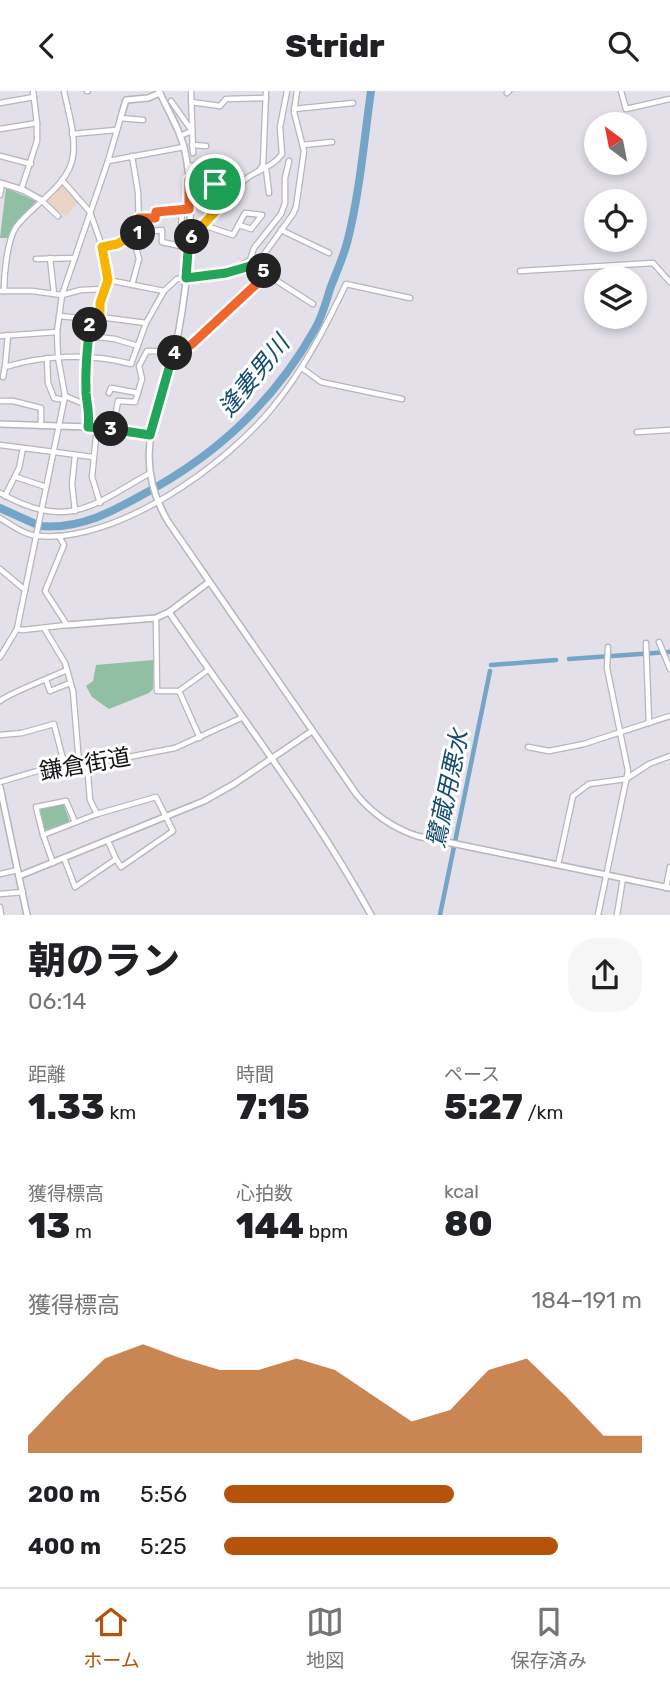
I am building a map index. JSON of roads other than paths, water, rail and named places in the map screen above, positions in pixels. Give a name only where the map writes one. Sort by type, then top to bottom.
[{"type":"street","points":[[64,91],[72,134],[73,157],[62,180],[14,231],[2,291],[62,295],[81,290],[104,289]]},
{"type":"street","points":[[0,657],[17,629],[65,398],[57,332],[62,295],[130,91]]},
{"type":"street","points":[[191,91],[193,153]]},
{"type":"street","points":[[258,173],[262,165],[266,91]]},
{"type":"street","points":[[189,238],[194,236],[249,177],[266,169],[282,155],[279,130],[287,91]]},
{"type":"street","points":[[131,364],[146,323],[164,291],[177,279],[257,264],[296,207],[304,151],[294,109],[297,91]]},
{"type":"street","points":[[621,91],[626,109],[670,99]]},
{"type":"street","points":[[102,247],[117,244],[139,233],[162,230],[161,241],[180,246],[189,180],[184,147],[160,92],[148,98],[128,100]]},
{"type":"street","points":[[0,103],[33,94],[37,141],[21,190]]},
{"type":"street","points":[[191,102],[220,106],[226,99],[265,98]]},
{"type":"street","points":[[171,101],[192,131]]},
{"type":"street","points":[[294,109],[353,103]]},
{"type":"street","points":[[121,116],[143,120]]},
{"type":"street","points":[[0,129],[37,123]]},
{"type":"street","points":[[72,134],[117,130]]},
{"type":"street","points":[[180,136],[192,131]]},
{"type":"street","points":[[303,145],[332,142]]},
{"type":"street","points":[[192,145],[206,146]]},
{"type":"street","points":[[108,161],[184,147]]},
{"type":"street","points":[[0,156],[31,164]]},
{"type":"street","points":[[132,156],[138,192],[139,233]]},
{"type":"street","points":[[231,271],[250,260],[254,248],[281,214],[285,203],[285,178],[289,160]]},
{"type":"street","points":[[187,166],[231,166]]},
{"type":"street","points":[[266,169],[269,193]]},
{"type":"street","points":[[62,180],[90,212],[102,247],[108,280],[100,317]]},
{"type":"street","points":[[189,180],[215,184],[232,193]]},
{"type":"street","points":[[0,195],[1,183],[41,200],[58,216]]},
{"type":"street","points":[[139,218],[155,218],[156,212],[185,209]]},
{"type":"street","points":[[185,209],[189,238],[179,331],[150,435],[150,476],[156,499],[209,582],[357,795],[378,815],[404,832],[454,844],[668,888],[670,867]]},
{"type":"street","points":[[203,225],[233,235],[245,213],[262,215],[251,229],[239,226]]},
{"type":"street","points":[[281,230],[328,253]]},
{"type":"street","points":[[132,285],[139,259],[133,236]]},
{"type":"street","points":[[50,258],[54,294]]},
{"type":"street","points":[[36,259],[75,258]]},
{"type":"street","points":[[520,271],[653,263],[670,282]]},
{"type":"street","points":[[257,264],[266,274],[313,304]]},
{"type":"street","points":[[113,429],[118,401],[134,403],[142,379],[139,366],[147,351],[173,354],[182,352],[266,274]]},
{"type":"street","points":[[108,280],[164,291]]},
{"type":"street","points":[[0,518],[36,535],[82,534],[102,528],[199,476],[238,444],[273,407],[317,345],[346,284],[410,298]]},
{"type":"street","points":[[59,316],[91,320],[100,317],[146,323]]},
{"type":"street","points":[[88,427],[86,357],[91,320]]},
{"type":"street","points":[[0,336],[57,332]]},
{"type":"street","points":[[3,377],[8,335]]},
{"type":"street","points":[[89,336],[116,339],[138,346]]},
{"type":"street","points":[[5,367],[58,357],[118,360],[139,366]]},
{"type":"street","points":[[47,358],[48,383],[54,398],[65,398],[88,405]]},
{"type":"street","points":[[302,368],[321,382],[402,399]]},
{"type":"street","points":[[109,393],[111,388],[138,393]]},
{"type":"street","points":[[0,401],[13,401],[41,408],[41,426]]},
{"type":"street","points":[[0,426],[97,427],[150,435]]},
{"type":"street","points":[[97,427],[92,477],[100,503]]},
{"type":"street","points":[[637,432],[670,430]]},
{"type":"street","points":[[0,445],[93,457]]},
{"type":"street","points":[[23,448],[16,477],[2,494],[40,514],[75,511],[100,503],[150,476]]},
{"type":"street","points":[[75,456],[72,484],[75,511]]},
{"type":"street","points":[[16,477],[46,487]]},
{"type":"street","points":[[59,536],[64,545],[44,591],[67,625]]},
{"type":"street","points":[[0,569],[25,590]]},
{"type":"street","points":[[17,629],[23,631],[156,618],[169,612],[209,582]]},
{"type":"street","points":[[169,612],[271,758],[352,881],[371,915]]},
{"type":"street","points":[[156,618],[157,691],[179,691],[208,670]]},
{"type":"street","points":[[44,628],[67,670],[73,691],[79,763]]},
{"type":"street","points":[[659,642],[670,669]]},
{"type":"street","points":[[646,643],[649,723]]},
{"type":"street","points":[[598,915],[628,771],[607,668],[608,647]]},
{"type":"street","points":[[0,701],[5,696],[67,670]]},
{"type":"street","points":[[46,680],[50,691],[70,683]]},
{"type":"street","points":[[179,691],[200,738]]},
{"type":"street","points":[[528,747],[548,751],[620,733],[670,716]]},
{"type":"street","name":"鎌倉街道","points":[[0,782],[64,763],[172,749],[241,718]]},
{"type":"street","points":[[0,735],[22,733],[54,724],[60,737],[64,763]]},
{"type":"street","points":[[0,874],[19,873],[53,863],[189,808],[220,793],[312,731]]},
{"type":"street","points":[[558,866],[573,796],[589,784],[626,779],[649,764],[670,756]]},
{"type":"street","points":[[87,762],[90,800],[97,814]]},
{"type":"street","points":[[0,787],[27,915]]},
{"type":"street","points":[[43,835],[97,814],[156,797],[173,831],[121,867],[108,841]]},
{"type":"street","points":[[53,863],[36,807],[66,801],[75,823]]},
{"type":"street","points":[[64,858],[75,887],[116,859]]},
{"type":"street","points":[[617,915],[623,878]]},
{"type":"street","points":[[0,894],[23,892]]},
{"type":"street","points":[[0,907],[1,915]]},
{"type":"waterway","name":"逢妻男川","points":[[0,508],[40,526],[72,524],[102,515],[158,486],[205,455],[266,398],[300,353],[317,324],[344,252],[356,203],[371,91]]},
{"type":"waterway","name":"鷺蔵用悪水","points":[[569,659],[669,652]]},
{"type":"waterway","name":"鷺蔵用悪水","points":[[491,665],[556,660]]},
{"type":"waterway","name":"鷺蔵用悪水","points":[[440,915],[490,671]]}]
